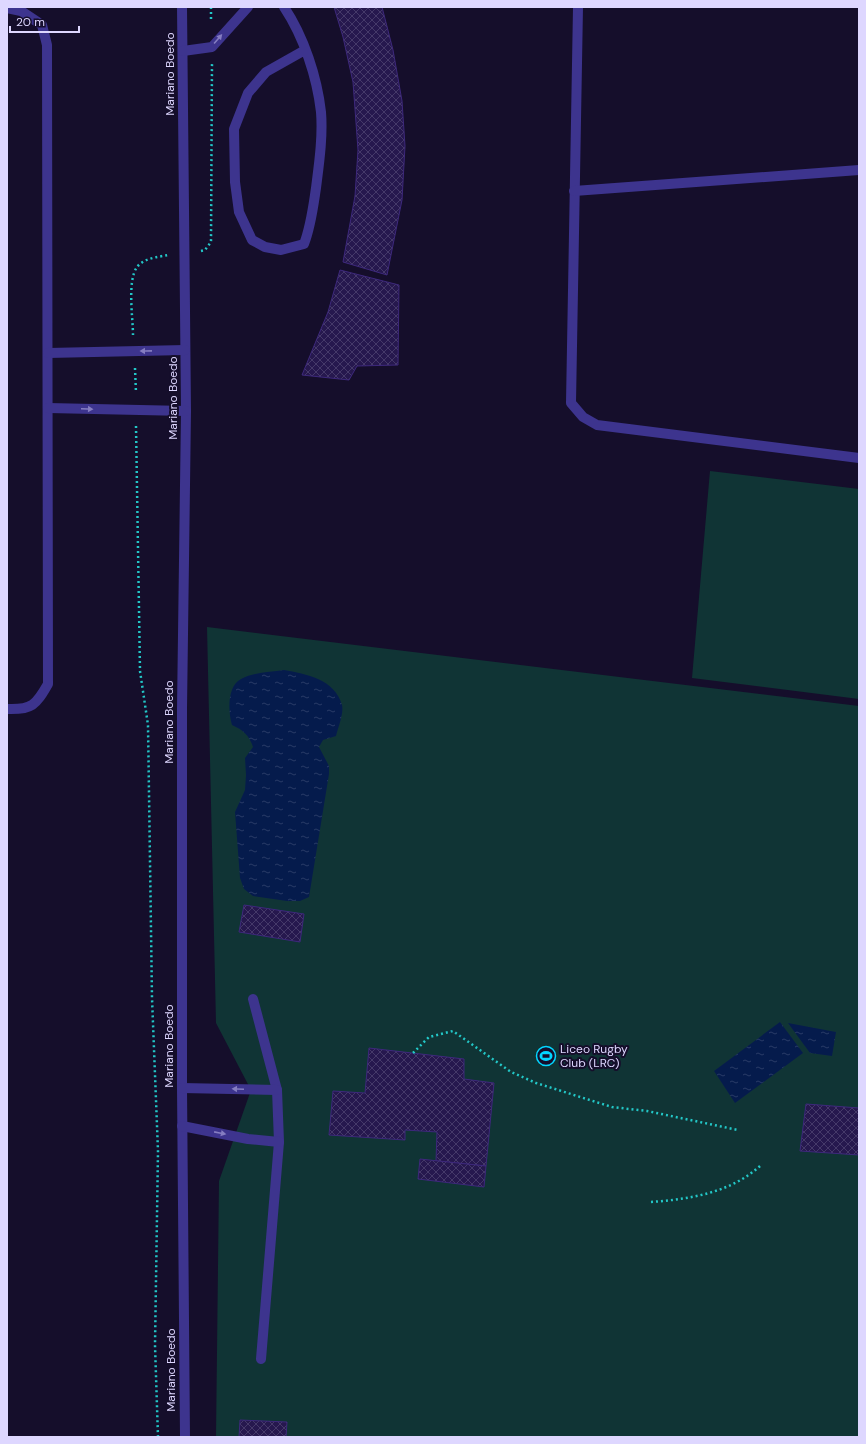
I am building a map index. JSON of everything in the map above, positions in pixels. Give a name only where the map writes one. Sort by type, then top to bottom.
[{"type":"street","name":"Mariano Boedo","points":[[182,7],[186,411],[182,709],[184,1437]]},
{"type":"street","points":[[183,52],[212,47],[248,7]]},
{"type":"street","points":[[284,7],[292,20],[305,50],[313,77],[320,113],[319,165],[311,227],[304,244],[282,250],[265,247],[252,240],[239,212],[235,182],[234,129],[248,93],[266,72],[305,50]]},
{"type":"street","points":[[578,7],[571,403],[583,417],[597,425],[859,458]]},
{"type":"street","points":[[7,8],[21,11],[42,25],[47,45],[48,353],[48,684],[38,702],[23,710],[7,709]]},
{"type":"street","points":[[574,191],[859,170]]},
{"type":"street","points":[[48,353],[185,350]]},
{"type":"street","points":[[48,408],[186,411]]},
{"type":"street","points":[[253,999],[277,1090],[279,1142],[261,1359]]},
{"type":"street","points":[[182,1088],[277,1090]]},
{"type":"street","points":[[182,1126],[248,1139],[279,1142]]},
{"type":"path","points":[[158,1437],[155,1346],[158,1151],[152,998],[148,725],[140,671],[136,410],[132,283],[137,267],[148,259],[184,251],[205,250],[211,242],[211,7]]},
{"type":"path","points":[[413,1053],[429,1037],[453,1031],[512,1072],[536,1083],[612,1107],[647,1110],[738,1130]]},
{"type":"path","points":[[651,1202],[691,1198],[715,1192],[751,1175],[760,1166]]},
{"type":"green space","points":[[710,471],[859,489],[859,699],[692,678]]},
{"type":"green space","name":"Liceo Rugby Club (LRC)","points":[[207,627],[859,706],[859,1437],[216,1437],[219,1181],[251,1090],[216,1023]]},
{"type":"water","points":[[284,670],[319,679],[333,689],[342,705],[342,716],[336,736],[323,740],[319,747],[329,766],[329,774],[309,897],[300,901],[287,901],[253,896],[244,889],[240,878],[235,812],[245,790],[245,758],[253,747],[250,739],[245,733],[232,725],[229,707],[233,687],[236,682],[251,675]]},
{"type":"water","points":[[780,1022],[803,1053],[735,1103],[714,1071]]},
{"type":"water","points":[[788,1023],[836,1032],[832,1056],[810,1053]]},
{"type":"building","points":[[334,7],[382,7],[393,50],[402,101],[405,146],[402,200],[387,275],[343,262],[355,196],[358,150],[353,82],[343,37]]},
{"type":"building","points":[[340,270],[399,285],[398,365],[357,366],[349,380],[302,375],[328,312]]},
{"type":"building","points":[[244,905],[304,914],[300,942],[239,932]]},
{"type":"building","points":[[369,1048],[464,1059],[464,1079],[494,1083],[486,1166],[436,1161],[437,1132],[405,1130],[405,1140],[329,1135],[333,1091],[365,1093]]},
{"type":"building","points":[[806,1104],[859,1108],[859,1155],[800,1151]]},
{"type":"building","points":[[420,1159],[486,1166],[484,1187],[418,1179]]},
{"type":"building","points":[[240,1420],[287,1422],[286,1437],[239,1437]]},
{"type":"place","name":"Liceo Rugby Club (LRC)","points":[[546,1056]]}]
